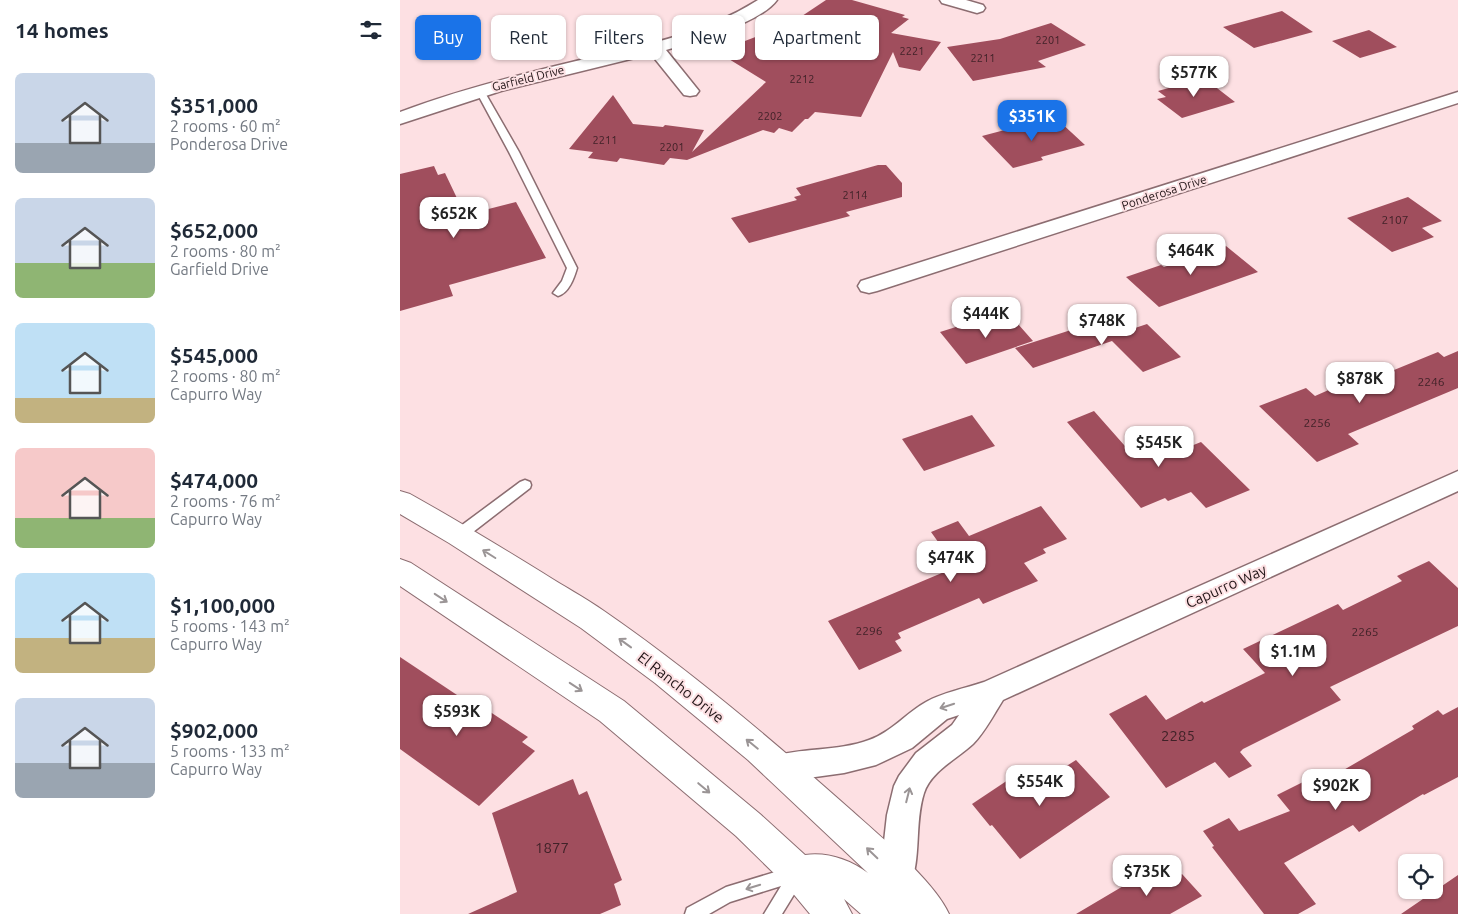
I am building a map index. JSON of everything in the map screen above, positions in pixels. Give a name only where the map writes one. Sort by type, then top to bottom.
[{"type":"main road","name":"El Rancho Drive","points":[[400,501],[459,534],[599,624],[666,674],[760,750],[897,877],[930,914]]},
{"type":"main road","points":[[400,571],[612,711],[748,825],[800,873],[833,914]]},
{"type":"main road","points":[[800,873],[823,871],[843,877],[865,892],[888,914]]},
{"type":"street","name":"Garfield Drive","points":[[662,46],[687,40],[716,29],[745,15],[769,0]]},
{"type":"street","points":[[948,0],[978,8]]},
{"type":"street","points":[[662,58],[690,91]]},
{"type":"street","name":"Garfield Drive","points":[[401,116],[480,91],[605,60]]},
{"type":"street","name":"Ponderosa Drive","points":[[869,286],[1142,200],[1458,96]]},
{"type":"street","name":"Capurro Way","points":[[779,768],[844,760],[876,752],[901,739],[937,710],[994,691],[1458,480]]},
{"type":"street","points":[[897,877],[903,815],[910,786],[927,762],[964,734],[994,691]]},
{"type":"lane","points":[[480,91],[514,152],[572,268],[567,281],[558,293]]},
{"type":"lane","points":[[459,534],[525,485]]},
{"type":"lane","points":[[693,914],[726,895],[800,873]]},
{"type":"lane","points":[[772,914],[800,873]]},
{"type":"building","points":[[826,0],[852,0],[905,15],[902,17],[909,19],[891,33],[941,42],[920,71],[899,67],[893,52],[861,117],[815,112],[792,132],[779,128],[774,133],[763,130],[687,160],[670,158],[664,165],[620,158],[617,162],[588,158],[593,152],[569,149],[613,95],[633,124],[663,127],[665,125],[704,130],[692,152],[766,82],[730,60],[745,60],[745,41],[755,37],[755,60],[879,60],[879,15],[804,15]]},
{"type":"building","points":[[1282,11],[1313,32],[1254,48],[1223,27]]},
{"type":"building","points":[[1051,23],[1086,45],[1038,61],[1046,67],[973,81],[947,47],[1000,39]]},
{"type":"building","points":[[1369,30],[1397,47],[1360,58],[1332,41]]},
{"type":"building","points":[[1204,78],[1235,102],[1182,118],[1157,99],[1166,97],[1158,91]]},
{"type":"building","points":[[1058,120],[1085,145],[1041,157],[1043,160],[1013,168],[982,136],[1031,123],[1035,127]]},
{"type":"building","points":[[878,165],[886,165],[902,183],[902,197],[846,212],[850,216],[749,243],[731,218],[797,200],[794,197],[801,195],[796,188]]},
{"type":"building","points":[[434,166],[438,175],[445,173],[465,215],[516,202],[546,258],[449,285],[453,296],[400,311],[400,174]]},
{"type":"building","points":[[1408,197],[1442,221],[1422,228],[1434,237],[1392,252],[1347,218]]},
{"type":"building","points":[[1226,246],[1258,272],[1159,307],[1126,277],[1161,265],[1164,267]]},
{"type":"building","points":[[1011,316],[1033,341],[966,364],[940,332],[975,321],[980,326]]},
{"type":"building","points":[[1105,319],[1111,336],[1147,324],[1181,357],[1143,372],[1112,341],[1033,368],[1015,348]]},
{"type":"building","points":[[1458,351],[1458,388],[1348,434],[1359,444],[1317,462],[1259,406],[1306,388],[1315,396],[1349,381],[1355,386],[1438,352],[1444,357]]},
{"type":"building","points":[[1094,411],[1132,454],[1161,443],[1171,454],[1201,442],[1250,490],[1206,508],[1191,492],[1168,501],[1165,498],[1141,508],[1067,422]]},
{"type":"building","points":[[972,415],[995,446],[924,471],[902,439]]},
{"type":"building","points":[[1041,506],[1067,539],[1043,549],[1046,553],[1024,563],[1038,581],[983,604],[979,598],[898,633],[901,638],[895,641],[902,651],[859,670],[828,621],[956,567],[931,532],[958,521],[969,536]]},
{"type":"building","points":[[1429,561],[1458,588],[1458,626],[1330,687],[1341,700],[1243,749],[1240,752],[1252,766],[1229,778],[1215,762],[1166,788],[1109,714],[1146,695],[1166,720],[1202,701],[1204,703],[1265,673],[1243,649],[1338,604],[1343,610],[1402,581],[1397,576]]},
{"type":"building","points":[[400,657],[469,703],[472,700],[528,737],[522,742],[535,751],[479,806],[400,749]]},
{"type":"building","points":[[1458,707],[1458,777],[1423,794],[1359,832],[1353,825],[1284,863],[1316,904],[1298,914],[1264,914],[1212,847],[1214,846],[1203,831],[1229,818],[1239,831],[1290,811],[1277,795],[1313,777],[1316,781],[1333,772],[1335,775],[1414,729],[1412,726],[1438,710],[1443,715]]},
{"type":"building","points":[[1076,760],[1110,797],[1020,859],[972,804],[1014,776],[1024,788],[1032,782],[1035,786]]},
{"type":"building","points":[[573,779],[579,795],[587,791],[622,880],[614,884],[621,905],[600,914],[468,914],[517,892],[492,813]]},
{"type":"building","points":[[1152,869],[1163,884],[1182,874],[1202,896],[1170,914],[1076,914]]},
{"type":"building","points":[[1458,875],[1458,914],[1401,914],[1423,899],[1443,899],[1443,885]]}]
